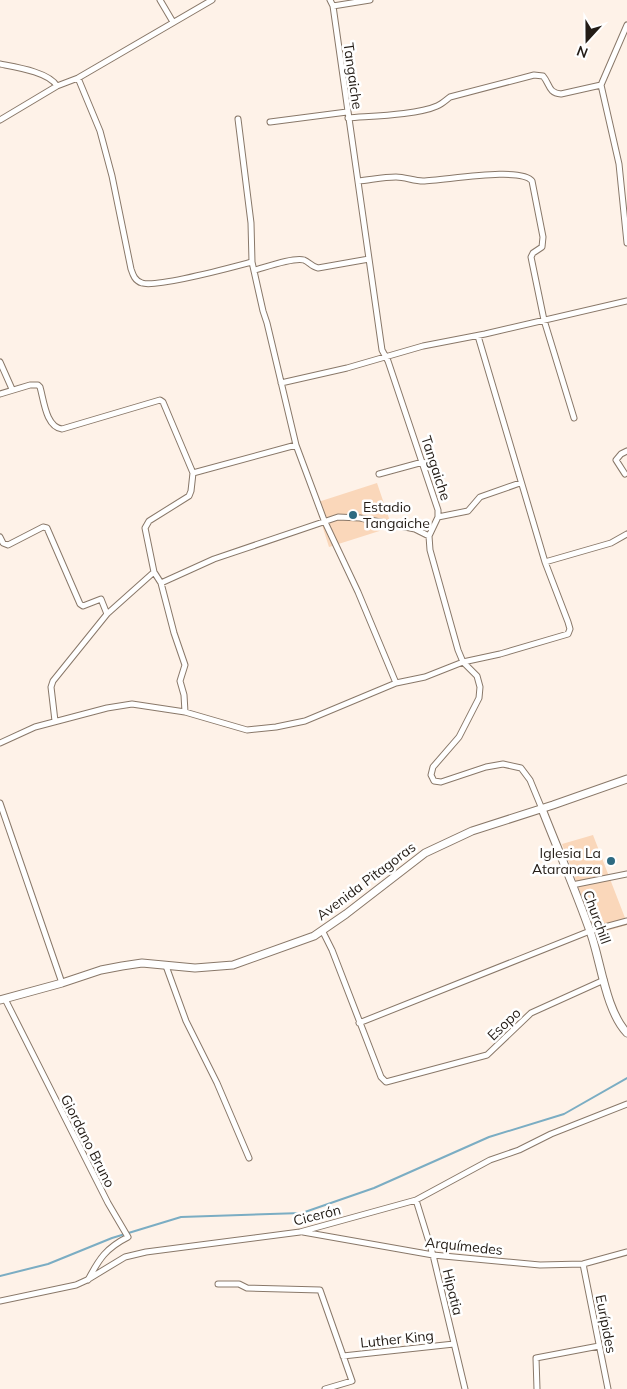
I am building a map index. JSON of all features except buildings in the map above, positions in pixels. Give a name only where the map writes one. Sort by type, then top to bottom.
[{"type":"main road","name":"Avenida Pitagoras","points":[[2,1000],[101,970],[122,966],[142,963],[195,968],[233,965],[314,936],[346,914],[425,853],[472,831],[627,779]]},
{"type":"main road","name":"Churchill","points":[[542,809],[590,930],[617,1020],[627,1033]]},
{"type":"street","points":[[160,0],[173,22]]},
{"type":"street","points":[[0,120],[57,86],[78,78],[212,0]]},
{"type":"street","name":"Tangaiche","points":[[330,0],[333,6],[382,350],[423,462],[438,510],[438,518],[429,536]]},
{"type":"street","points":[[333,6],[370,0]]},
{"type":"street","points":[[627,25],[602,85],[619,164],[627,243]]},
{"type":"street","points":[[0,64],[39,74],[53,81],[57,86]]},
{"type":"street","points":[[348,118],[433,108],[450,97],[534,75],[543,76],[551,92],[556,94],[602,85]]},
{"type":"street","points":[[78,78],[100,131],[112,176],[134,278],[140,283],[147,285],[252,262]]},
{"type":"street","points":[[270,122],[347,112]]},
{"type":"street","points":[[238,120],[251,223],[252,262],[262,311],[267,324],[296,445],[324,520],[358,592],[396,683]]},
{"type":"street","points":[[358,181],[396,177],[421,181],[483,175],[523,175],[530,178],[543,237],[542,247],[533,253],[531,257],[544,320],[574,418]]},
{"type":"street","points":[[255,270],[298,259],[318,268],[369,259]]},
{"type":"street","points":[[281,383],[386,358],[423,346],[478,336],[627,301]]},
{"type":"street","points":[[0,743],[35,727],[55,721],[132,704],[185,712],[247,730],[276,727],[305,721],[396,683],[425,678],[463,662],[500,654],[568,634],[570,629],[568,622],[545,562],[478,336]]},
{"type":"street","points":[[0,362],[12,389]]},
{"type":"street","points":[[0,394],[34,384],[40,386],[50,422],[55,428],[62,430],[156,400],[162,401],[192,474],[191,491],[189,496],[150,521],[145,528],[154,572],[161,583],[174,633],[185,664],[180,681],[184,695],[185,712]]},
{"type":"street","points":[[192,474],[296,445]]},
{"type":"street","points":[[625,474],[616,460],[627,450]]},
{"type":"street","points":[[379,474],[423,462]]},
{"type":"street","points":[[438,518],[468,511],[480,497],[520,482]]},
{"type":"street","points":[[161,583],[214,559],[324,520],[338,517],[360,518],[415,529],[429,536],[430,550],[458,650],[463,662],[478,676],[480,687],[479,698],[459,736],[433,768],[431,775],[434,781],[441,782],[486,766],[503,764],[521,768],[530,780],[542,809]]},
{"type":"street","points":[[0,537],[4,543],[8,544],[42,527],[47,528],[80,604],[83,606],[101,599],[107,614]]},
{"type":"street","points":[[545,562],[611,543],[627,534]]},
{"type":"street","points":[[55,721],[51,687],[53,681],[107,614],[154,572]]},
{"type":"street","points":[[0,803],[62,983]]},
{"type":"street","points":[[572,885],[627,874]]},
{"type":"street","points":[[322,930],[332,950],[359,1023],[590,930],[627,920]]},
{"type":"street","points":[[166,966],[186,1020],[217,1083],[249,1158]]},
{"type":"street","name":"Esopo","points":[[359,1023],[381,1077],[388,1082],[488,1055],[531,1013],[604,980]]},
{"type":"street","name":"Giordano Bruno","points":[[2,1000],[127,1236],[109,1248],[100,1257],[87,1280]]},
{"type":"street","name":"Cicerón","points":[[0,1302],[62,1289],[87,1280],[125,1257],[146,1252],[300,1232],[416,1200],[490,1160],[519,1150],[551,1134],[627,1104]]},
{"type":"street","name":"Hipatia","points":[[416,1200],[433,1256],[465,1389]]},
{"type":"street","name":"Arquímedes","points":[[300,1232],[433,1256],[540,1265],[583,1264],[627,1252]]},
{"type":"street","name":"Eurípides","points":[[583,1264],[608,1389]]},
{"type":"street","points":[[218,1284],[238,1284],[247,1288],[320,1290],[352,1381],[325,1389]]},
{"type":"street","name":"Luther King","points":[[343,1356],[454,1344]]},
{"type":"street","points":[[537,1389],[536,1358],[599,1346]]},
{"type":"shaded area","points":[[377,483],[392,527],[329,547],[315,503]]},
{"type":"shaded area","points":[[593,835],[627,923],[627,925],[596,934],[562,844]]},
{"type":"waterway","points":[[0,1276],[48,1264],[112,1238],[181,1217],[302,1213],[374,1188],[489,1137],[564,1114],[627,1078]]},
{"type":"place","name":"Estadio Tangaiche","points":[[353,515]]},
{"type":"place","name":"Iglesia La Ataranaza","points":[[611,861]]}]
